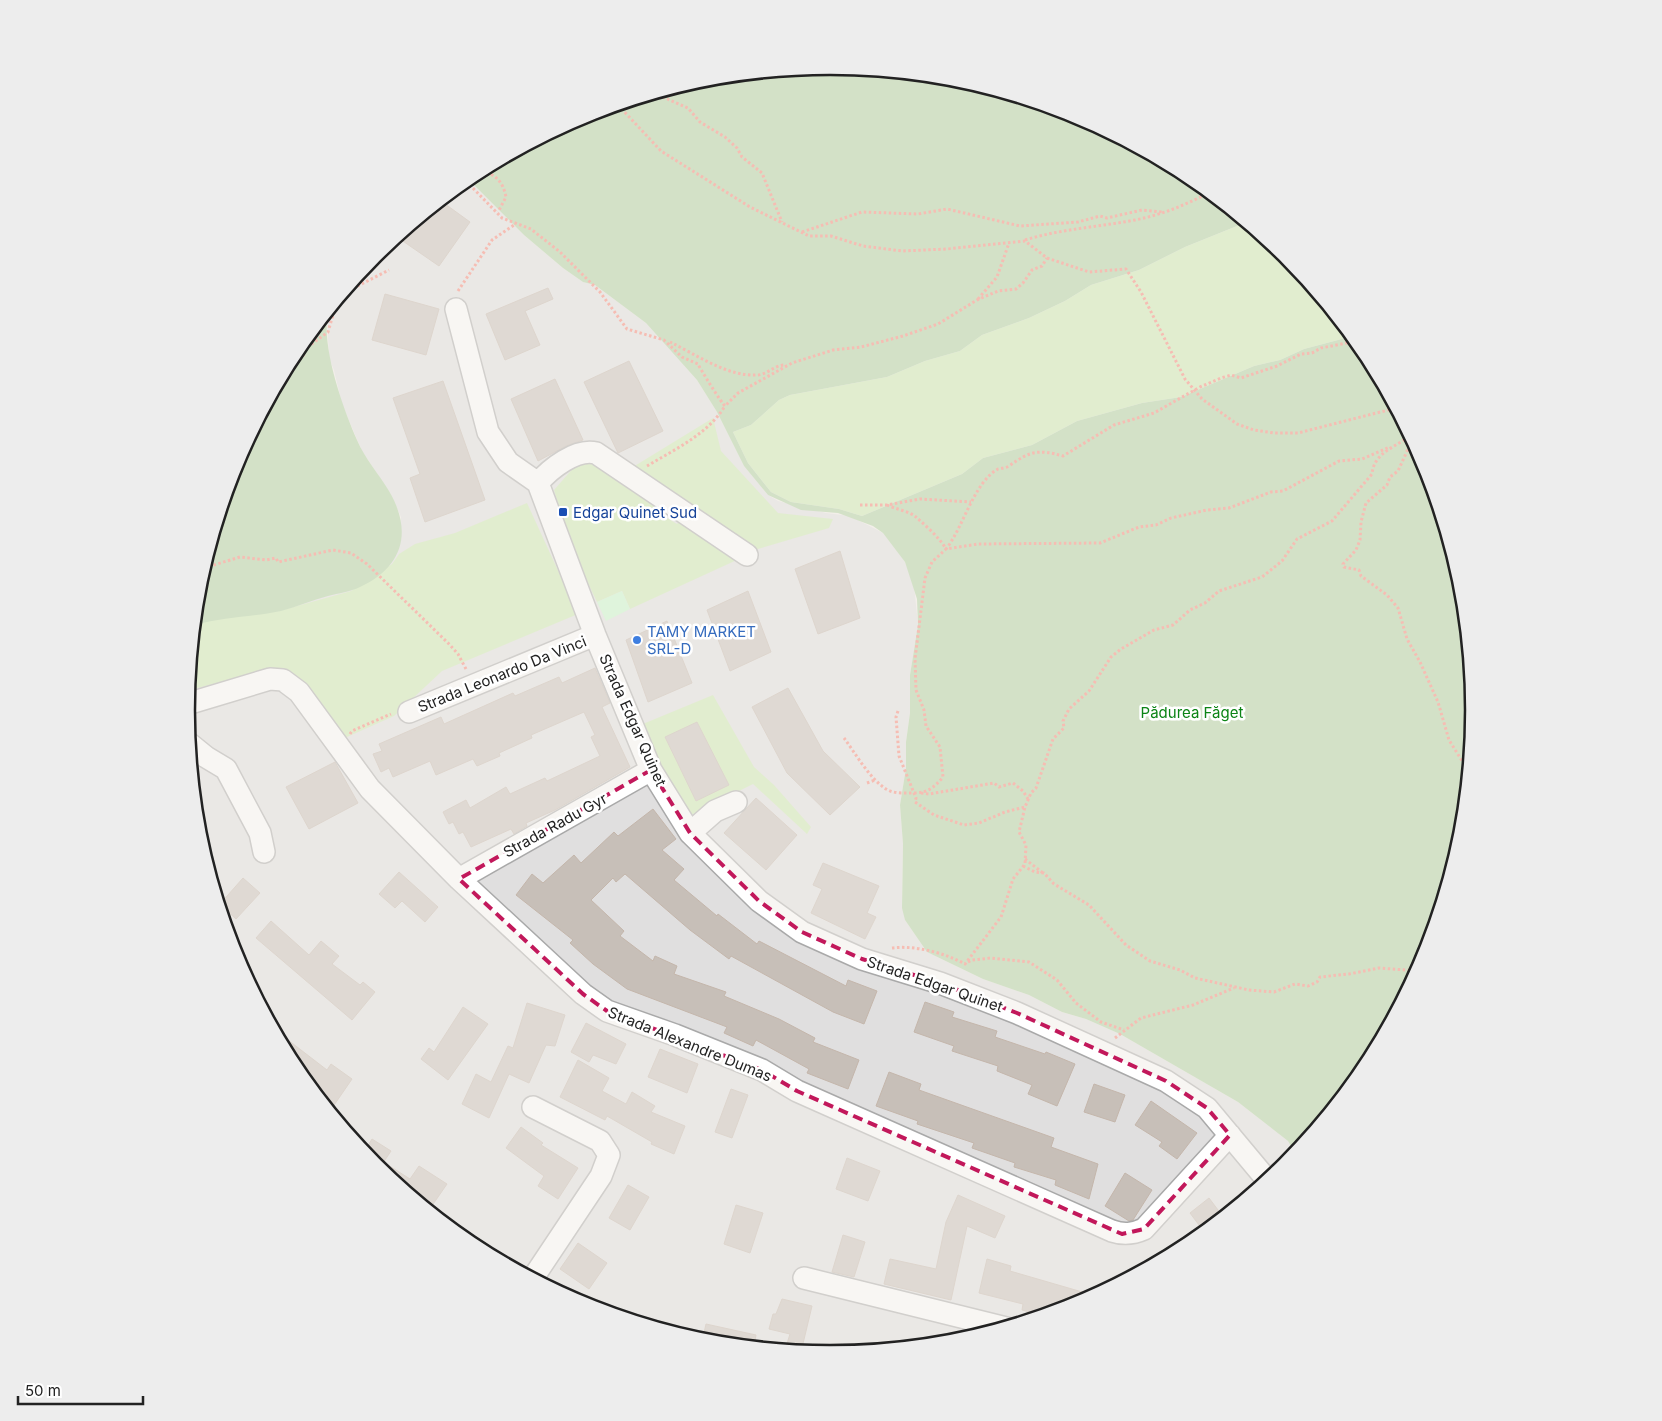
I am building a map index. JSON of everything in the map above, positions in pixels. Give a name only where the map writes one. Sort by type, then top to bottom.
[{"type":"street","points":[[456,302],[490,437],[508,462],[538,483],[553,468],[589,451],[596,453],[747,555]]},
{"type":"street","name":"Strada Edgar Quinet","points":[[538,483],[595,635],[651,770],[690,833],[759,901],[802,932],[874,963],[949,986],[1017,1013],[1189,1095],[1207,1108],[1263,1175]]},
{"type":"street","name":"Strada Leonardo Da Vinci","points":[[409,712],[595,635]]},
{"type":"street","name":"Strada Alexandre Dumas","points":[[195,701],[270,679],[283,680],[299,692],[370,789],[459,879],[582,994],[607,1011],[675,1034],[762,1070],[797,1091],[1117,1233],[1135,1233],[1144,1229],[1230,1134]]},
{"type":"street","points":[[197,750],[206,758],[226,769],[260,833],[264,852]]},
{"type":"street","name":"Strada Radu Gyr","points":[[459,879],[651,770]]},
{"type":"street","points":[[690,833],[715,811],[736,802]]},
{"type":"street","points":[[533,1107],[600,1141],[609,1156],[601,1176],[536,1273]]},
{"type":"street","points":[[804,1278],[992,1325]]},
{"type":"path","points":[[664,98],[688,108],[700,122],[725,137],[737,148],[742,157],[762,173],[782,222]]},
{"type":"path","points":[[623,110],[661,151],[750,207],[809,236],[831,236],[863,246],[902,251],[947,249],[1024,241],[1057,232],[1137,220],[1184,206],[1203,196]]},
{"type":"path","points":[[492,173],[504,186],[506,197],[498,212]]},
{"type":"path","points":[[472,186],[502,218],[531,229],[560,252],[600,292],[627,329],[644,336],[664,340],[721,369],[747,375],[760,375],[777,365],[786,365]]},
{"type":"path","points":[[802,232],[862,212],[918,214],[947,209],[1020,226],[1078,222],[1100,216],[1107,218],[1142,210],[1162,212]]},
{"type":"path","points":[[456,302],[492,240],[515,224]]},
{"type":"path","points":[[1024,241],[1047,258],[1089,272],[1126,269],[1142,292],[1185,380],[1202,399],[1237,424],[1254,430],[1274,433],[1298,433],[1390,409]]},
{"type":"path","points":[[977,300],[997,277],[1009,243]]},
{"type":"path","points":[[634,477],[646,467],[700,434],[717,419],[725,406],[738,393],[786,365],[834,350],[861,347],[903,336],[938,324],[977,300],[998,291],[1016,288],[1023,283],[1032,270],[1042,266],[1047,258]]},
{"type":"path","points":[[358,286],[389,270]]},
{"type":"path","points":[[314,343],[328,332],[332,317]]},
{"type":"path","points":[[664,340],[682,357],[698,364],[699,370],[711,382],[721,404],[725,406]]},
{"type":"path","points":[[920,793],[934,788],[943,778],[940,748],[926,726],[924,710],[916,690],[916,659],[925,578],[932,562],[946,549],[961,525],[971,502],[998,470],[1007,468],[1024,456],[1038,451],[1062,456],[1114,425],[1154,413],[1221,378],[1231,375],[1241,378],[1278,366],[1321,348],[1349,343]]},
{"type":"path","points":[[946,549],[978,544],[1100,543],[1139,527],[1156,526],[1171,518],[1207,510],[1229,508],[1271,492],[1283,491],[1339,461],[1362,459],[1405,439]]},
{"type":"path","points":[[965,964],[1001,917],[1013,879],[1023,866],[1026,845],[1019,832],[1025,808],[1036,788],[1039,774],[1053,739],[1064,728],[1064,721],[1069,709],[1089,691],[1111,657],[1142,636],[1173,625],[1183,615],[1219,591],[1262,577],[1282,561],[1297,539],[1332,521],[1372,474],[1373,468],[1390,446]]},
{"type":"path","points":[[1409,448],[1398,471],[1390,478],[1387,485],[1366,503],[1361,522],[1360,540],[1356,550],[1343,564],[1344,567],[1359,570],[1361,576],[1387,596],[1398,608],[1407,639],[1420,662],[1429,686],[1438,702],[1449,740],[1464,764]]},
{"type":"path","points":[[860,506],[886,505],[920,498],[971,502]]},
{"type":"path","points":[[886,505],[916,516],[922,525],[935,534],[946,549]]},
{"type":"path","points":[[213,565],[240,557],[266,560],[276,558],[278,562],[333,550],[352,553],[367,564],[454,649],[473,686]]},
{"type":"path","points":[[898,711],[896,717],[898,756],[915,802],[921,807],[934,815],[964,825],[979,823],[1004,812],[1025,808]]},
{"type":"path","points":[[340,749],[352,730],[394,713],[409,712]]},
{"type":"path","points":[[844,738],[875,780],[887,790],[896,793],[928,794],[964,786],[974,788],[986,783],[994,783],[999,787],[1013,783],[1023,791],[1028,800]]},
{"type":"path","points":[[867,783],[875,780]]},
{"type":"path","points":[[1025,859],[1044,873],[1054,884],[1089,905],[1126,945],[1144,959],[1180,970],[1195,978],[1235,988],[1274,992],[1295,984],[1308,986],[1317,982],[1320,977],[1378,968],[1411,970]]},
{"type":"path","points":[[1023,866],[1034,872],[1044,873]]},
{"type":"path","points":[[874,963],[890,948],[906,946],[950,957],[965,964]]},
{"type":"path","points":[[965,964],[972,960],[991,958],[1023,959],[1057,980],[1076,1003],[1101,1022],[1124,1030]]},
{"type":"path","points":[[1103,1053],[1124,1030],[1141,1018],[1193,1005],[1221,992],[1235,988]]},
{"type":"highlighted area","points":[[651,770],[690,833],[759,901],[802,932],[862,959],[940,983],[1017,1013],[1166,1081],[1207,1108],[1230,1135],[1144,1229],[1122,1234],[797,1091],[762,1070],[607,1011],[583,994],[459,879]]},
{"type":"shaded area","points":[[474,185],[524,235],[563,268],[583,282],[595,285],[646,323],[697,380],[717,412],[744,466],[768,495],[778,501],[826,513],[850,516],[883,533],[905,562],[914,586],[918,625],[910,675],[910,713],[906,742],[906,768],[900,805],[903,844],[902,895],[905,920],[927,952],[983,979],[1029,995],[1062,1012],[1086,1019],[1120,1034],[1238,1102],[1288,1141],[1292,1148],[1250,1188],[1218,1215],[1184,1239],[1149,1261],[1074,1298],[1035,1312],[955,1334],[873,1345],[789,1345],[748,1341],[707,1334],[627,1312],[588,1298],[513,1261],[444,1215],[382,1160],[353,1130],[303,1064],[281,1028],[261,992],[229,915],[217,875],[201,793],[195,710],[202,623],[217,618],[291,608],[401,541],[401,517],[390,493],[362,451],[342,404],[334,370],[329,358],[327,324],[353,291],[412,233],[444,206]]},
{"type":"green space","name":"Pădurea Făget","points":[[831,75],[873,76],[955,87],[1035,109],[1074,123],[1149,160],[1218,206],[1240,225],[1185,247],[1139,270],[1091,285],[1065,301],[1029,318],[982,335],[960,351],[925,361],[887,377],[790,395],[779,400],[751,425],[733,432],[748,463],[771,492],[791,502],[839,509],[862,516],[962,474],[983,458],[1032,445],[1077,421],[1142,403],[1181,397],[1254,366],[1280,360],[1304,349],[1345,338],[1359,357],[1401,429],[1433,506],[1445,546],[1461,628],[1465,669],[1465,752],[1461,793],[1445,875],[1433,915],[1418,954],[1401,992],[1359,1064],[1309,1130],[1292,1148],[1288,1141],[1238,1102],[1120,1034],[1086,1019],[1062,1012],[1029,995],[983,979],[927,952],[905,920],[902,908],[903,844],[900,805],[906,768],[906,742],[910,713],[910,675],[918,625],[917,599],[905,562],[883,533],[873,526],[838,513],[801,510],[768,495],[744,466],[717,412],[697,380],[646,323],[595,285],[583,282],[563,268],[524,235],[474,185],[513,160],[588,123],[667,97],[707,87],[748,80],[789,76]]},
{"type":"green space","points":[[1240,225],[1309,291],[1345,338],[1304,349],[1280,360],[1254,366],[1181,397],[1142,403],[1077,421],[1032,445],[983,458],[962,474],[862,516],[839,509],[791,502],[771,492],[748,463],[733,432],[751,425],[779,400],[790,395],[887,377],[925,361],[960,351],[982,335],[1029,318],[1065,301],[1091,285],[1139,270],[1185,247]]},
{"type":"green space","points":[[327,324],[330,360],[340,395],[360,447],[389,491],[396,506],[401,520],[402,534],[400,547],[386,569],[375,579],[356,589],[281,611],[202,623],[217,546],[229,506],[261,429],[303,357]]},
{"type":"green space","points":[[713,418],[721,451],[778,513],[833,519],[829,528],[751,551],[633,467]]},
{"type":"green space","points":[[583,457],[669,509],[664,516],[677,524],[682,518],[739,559],[630,609],[622,591],[597,602],[571,548],[554,490]]},
{"type":"green space","points":[[527,503],[578,614],[442,671],[394,716],[338,741],[262,672],[196,688],[202,623],[217,618],[279,611],[351,591],[392,564],[399,554],[415,544],[455,533]]},
{"type":"green space","points":[[622,591],[630,609],[606,621],[597,602]]},
{"type":"green space","points":[[713,695],[754,767],[774,785],[811,827],[807,834],[753,784],[685,818],[638,726]]},
{"type":"building","points":[[446,205],[470,222],[439,266],[403,241]]},
{"type":"building","points":[[548,288],[553,299],[525,311],[540,345],[505,360],[486,314]]},
{"type":"building","points":[[385,294],[439,309],[426,355],[372,340]]},
{"type":"building","points":[[629,361],[663,431],[618,453],[584,382]]},
{"type":"building","points":[[555,379],[583,440],[566,446],[538,461],[511,399]]},
{"type":"building","points":[[443,381],[485,500],[425,522],[410,478],[420,474],[393,398]]},
{"type":"building","points":[[840,551],[860,618],[818,634],[795,569]]},
{"type":"building","points":[[748,591],[771,652],[730,671],[707,610]]},
{"type":"building","points":[[667,621],[692,683],[648,702],[626,640]]},
{"type":"building","points":[[595,668],[610,703],[602,707],[630,767],[555,810],[526,823],[527,826],[514,834],[511,829],[471,847],[463,832],[459,834],[453,822],[449,824],[443,812],[466,800],[470,808],[506,787],[510,794],[545,778],[547,781],[600,756],[591,737],[595,735],[584,712],[531,735],[532,738],[499,753],[500,756],[477,766],[473,759],[436,775],[430,761],[393,777],[389,768],[381,772],[373,754],[382,751],[379,744],[441,717],[444,724],[513,693],[515,696],[559,677],[562,683]]},
{"type":"building","points":[[788,688],[823,751],[860,787],[830,815],[787,773],[752,707]]},
{"type":"building","points":[[697,722],[729,785],[696,801],[665,737]]},
{"type":"building","points":[[335,762],[358,803],[309,829],[286,787]]},
{"type":"building","points":[[756,798],[797,835],[766,870],[724,833]]},
{"type":"building","points":[[653,809],[676,839],[662,850],[684,869],[674,880],[717,916],[718,914],[757,944],[759,941],[846,986],[848,980],[877,991],[864,1024],[833,1012],[731,956],[729,959],[690,930],[625,874],[616,882],[613,878],[591,900],[624,931],[620,936],[653,961],[655,956],[677,966],[674,974],[726,992],[724,996],[779,1019],[815,1038],[813,1042],[859,1060],[848,1089],[807,1073],[809,1069],[756,1040],[753,1046],[724,1033],[727,1027],[627,989],[593,964],[570,943],[573,940],[516,895],[532,874],[543,883],[574,855],[581,863],[614,832],[618,836]]},
{"type":"building","points":[[823,863],[879,886],[867,913],[876,917],[865,939],[811,913],[822,889],[813,885]]},
{"type":"building","points":[[399,872],[438,907],[425,922],[402,901],[395,908],[379,894]]},
{"type":"building","points":[[243,878],[260,893],[236,919],[228,911],[224,899]]},
{"type":"building","points":[[271,921],[309,955],[321,941],[339,956],[332,964],[360,985],[363,982],[375,992],[352,1020],[256,938]]},
{"type":"building","points":[[925,1002],[954,1012],[952,1017],[997,1031],[995,1037],[1045,1054],[1046,1052],[1075,1064],[1057,1106],[1028,1094],[1032,1085],[997,1071],[998,1066],[952,1051],[954,1046],[914,1032]]},
{"type":"building","points":[[527,1003],[565,1015],[555,1046],[546,1045],[529,1083],[509,1074],[489,1118],[462,1104],[476,1074],[491,1082],[508,1046],[513,1048]]},
{"type":"building","points":[[463,1007],[488,1024],[448,1080],[421,1059],[429,1048],[434,1052]]},
{"type":"building","points":[[586,1023],[626,1044],[616,1064],[593,1055],[589,1062],[571,1052]]},
{"type":"building","points":[[289,1040],[327,1070],[331,1064],[352,1079],[334,1106],[303,1064]]},
{"type":"building","points":[[660,1049],[698,1064],[687,1093],[648,1077]]},
{"type":"building","points":[[578,1060],[609,1078],[602,1091],[626,1104],[632,1092],[655,1106],[651,1112],[685,1126],[674,1154],[651,1144],[652,1142],[607,1116],[605,1120],[560,1097]]},
{"type":"building","points":[[889,1072],[921,1084],[919,1090],[1054,1138],[1051,1147],[1098,1164],[1089,1199],[1055,1185],[1056,1180],[1014,1167],[1015,1163],[972,1148],[974,1143],[917,1124],[918,1121],[876,1106]]},
{"type":"building","points":[[1094,1084],[1125,1095],[1115,1122],[1084,1112]]},
{"type":"building","points":[[731,1089],[748,1095],[732,1138],[715,1132]]},
{"type":"building","points":[[1151,1101],[1197,1133],[1177,1159],[1159,1146],[1162,1142],[1135,1125]]},
{"type":"building","points":[[521,1127],[543,1143],[541,1145],[578,1168],[558,1199],[538,1186],[544,1176],[506,1148]]},
{"type":"building","points":[[372,1139],[391,1151],[384,1162],[368,1146]]},
{"type":"building","points":[[847,1158],[880,1171],[868,1201],[836,1189]]},
{"type":"building","points":[[388,1165],[410,1179],[419,1166],[447,1184],[432,1205]]},
{"type":"building","points":[[1125,1173],[1152,1190],[1133,1220],[1129,1221],[1105,1206]]},
{"type":"building","points":[[628,1185],[649,1197],[630,1230],[609,1218]]},
{"type":"building","points":[[958,1195],[1005,1216],[995,1238],[967,1226],[951,1300],[884,1284],[890,1259],[936,1269],[946,1222]]},
{"type":"building","points":[[1209,1198],[1220,1213],[1201,1227],[1190,1213]]},
{"type":"building","points":[[736,1205],[763,1213],[750,1253],[724,1244]]},
{"type":"building","points":[[843,1235],[865,1242],[854,1277],[832,1272]]},
{"type":"building","points":[[578,1243],[607,1263],[589,1289],[560,1269]]},
{"type":"building","points":[[987,1259],[1011,1266],[1010,1271],[1085,1293],[1032,1313],[1022,1310],[1023,1304],[979,1293]]},
{"type":"building","points":[[782,1299],[812,1306],[803,1345],[787,1345],[790,1334],[769,1329],[773,1314],[776,1314]]},
{"type":"building","points":[[706,1324],[756,1335],[755,1342],[704,1333]]},
{"type":"place","name":"Edgar Quinet Sud","points":[[563,512]]},
{"type":"place","name":"TAMY MARKET SRL-D","points":[[637,640]]}]
